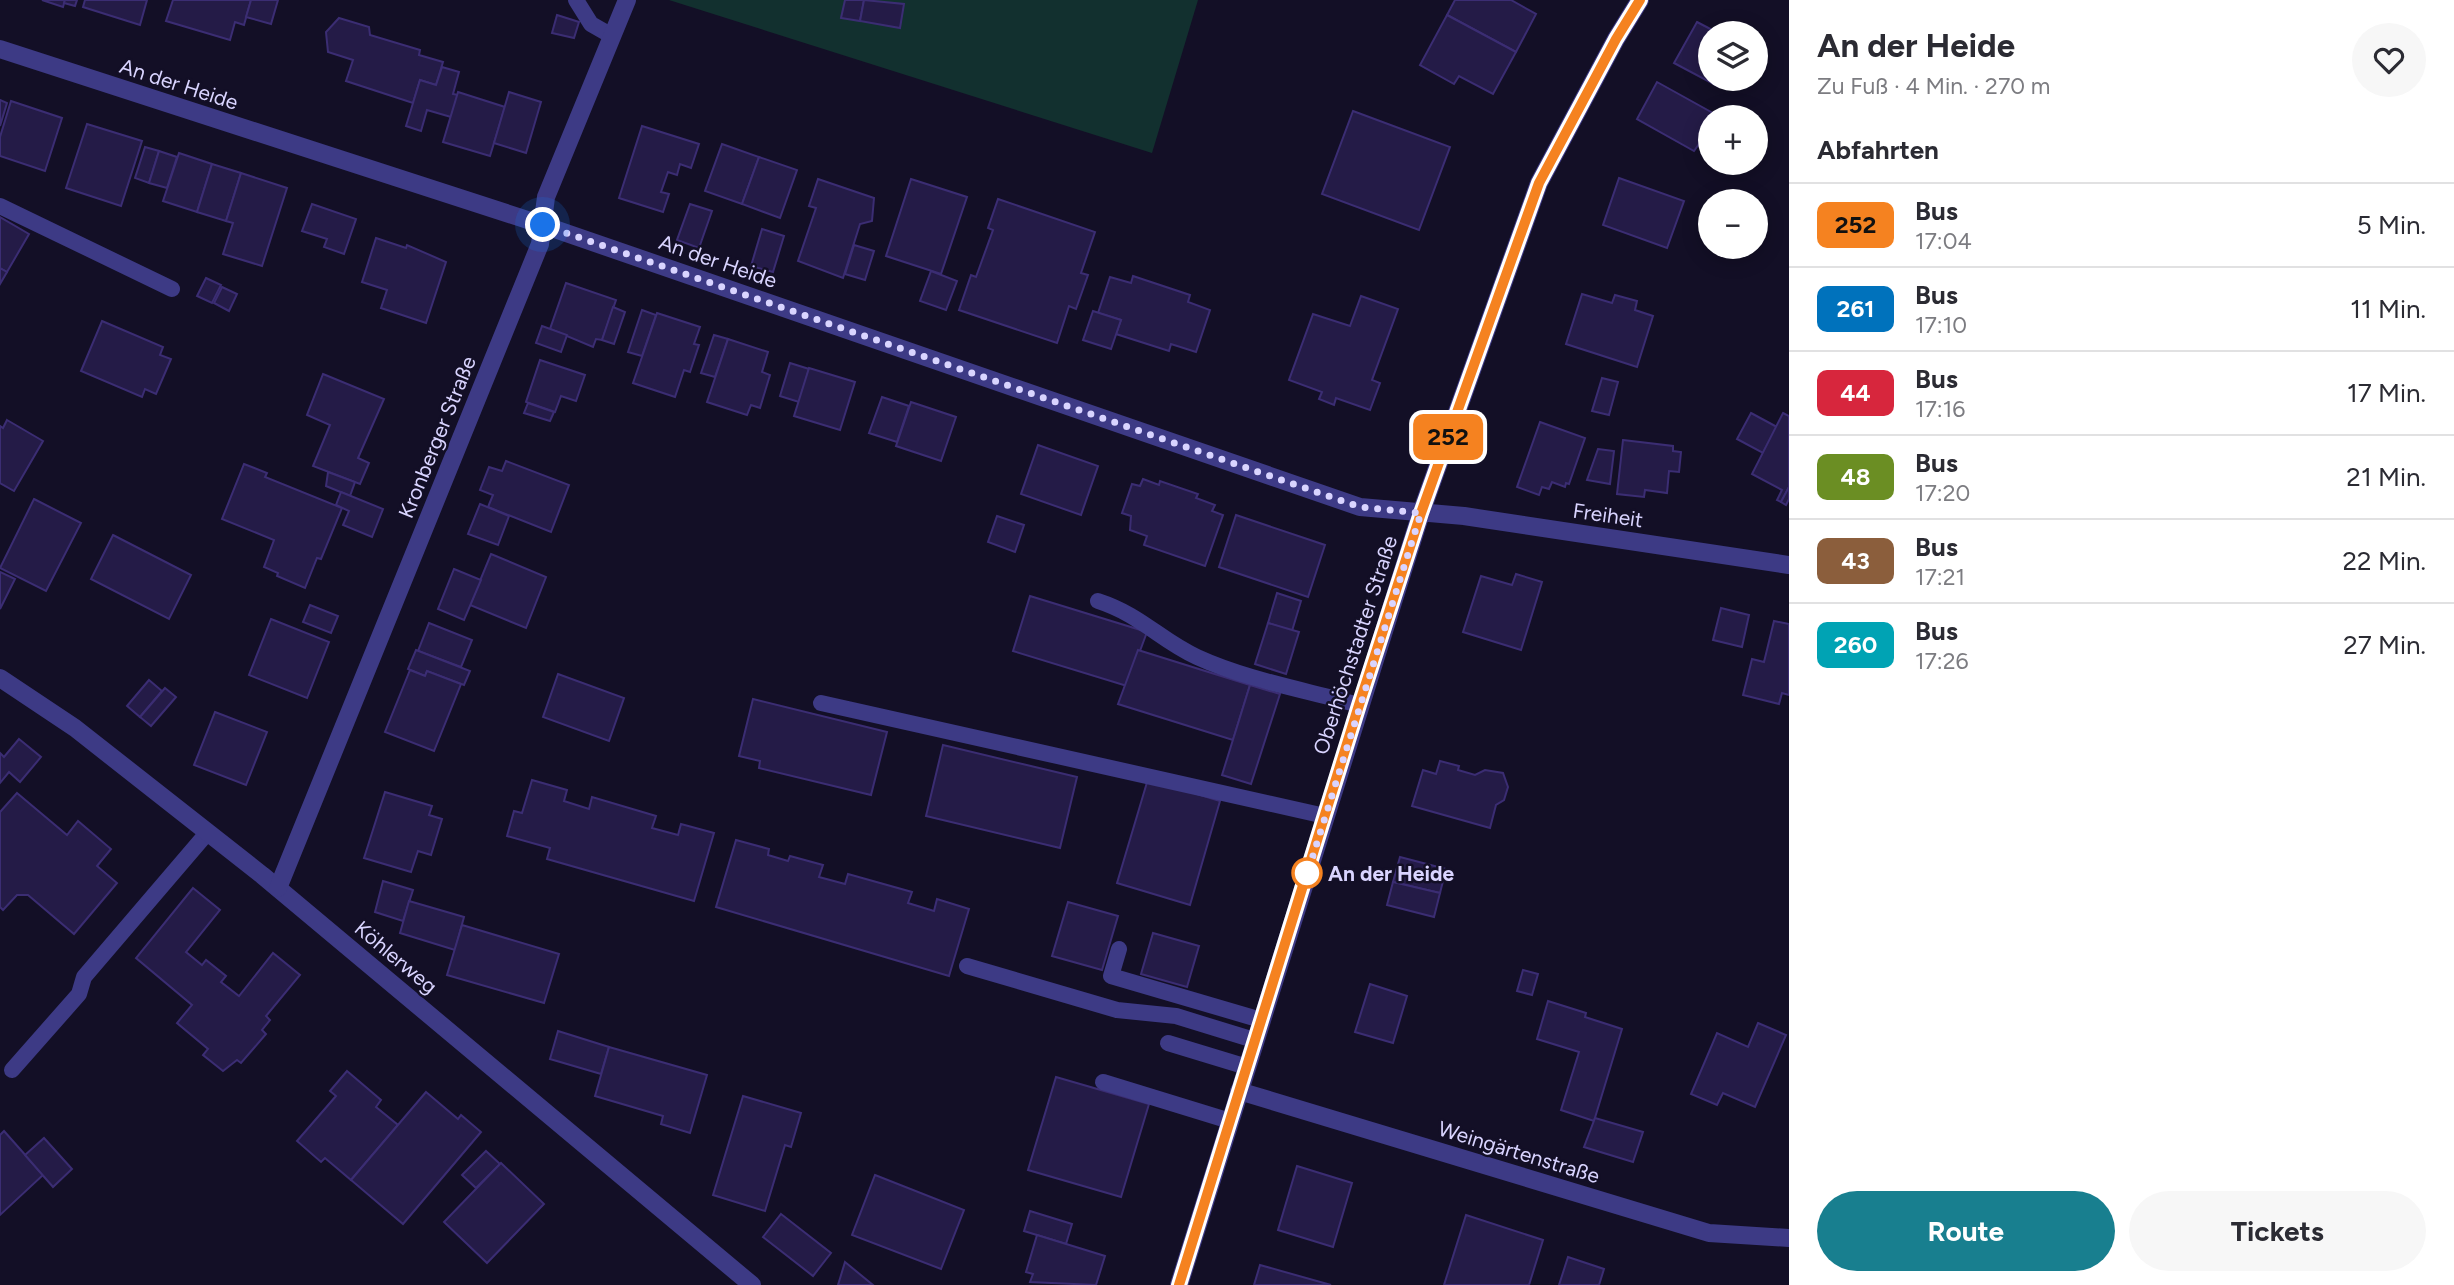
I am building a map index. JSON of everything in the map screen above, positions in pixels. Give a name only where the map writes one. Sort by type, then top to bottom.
[{"type":"street","name":"Kronberger Straße","points":[[278,888],[540,244],[546,197],[627,0]]},
{"type":"street","name":"Oberhöchstadter Straße","points":[[1179,1285],[1421,513],[1539,183],[1616,39],[1640,0]]},
{"type":"street","name":"An der Heide","points":[[0,49],[543,225],[1360,507],[1421,513]]},
{"type":"street","name":"Freiheit","points":[[1421,513],[1789,565]]},
{"type":"street","name":"Köhlerweg","points":[[0,677],[75,729],[278,888],[752,1285]]},
{"type":"street","name":"Weingärtenstraße","points":[[1239,1091],[1709,1233],[1789,1238]]},
{"type":"lane","points":[[576,0],[591,24],[612,36]]},
{"type":"lane","points":[[0,206],[172,289]]},
{"type":"lane","points":[[1098,601],[1126,610],[1194,656],[1223,668],[1359,705]]},
{"type":"lane","points":[[821,703],[1325,816]]},
{"type":"lane","points":[[12,1070],[79,995],[84,977],[208,832]]},
{"type":"lane","points":[[1119,949],[1111,976],[1261,1020]]},
{"type":"lane","points":[[967,966],[1117,1010],[1176,1016],[1254,1041]]},
{"type":"lane","points":[[1168,1043],[1247,1067]]},
{"type":"lane","points":[[1103,1082],[1230,1121]]},
{"type":"green space","points":[[669,0],[1198,0],[1152,153]]},
{"type":"building","points":[[42,0],[65,0],[63,7]]},
{"type":"building","points":[[65,0],[77,0],[75,6],[64,3]]},
{"type":"building","points":[[85,0],[147,0],[140,25],[83,7]]},
{"type":"building","points":[[173,0],[251,0],[244,25],[235,22],[230,40],[166,21]]},
{"type":"building","points":[[251,0],[278,0],[271,24],[246,17]]},
{"type":"building","points":[[845,0],[864,0],[860,21],[841,18]]},
{"type":"building","points":[[864,0],[904,4],[900,28],[860,21]]},
{"type":"building","points":[[1455,0],[1511,0],[1536,14],[1516,52],[1447,15]]},
{"type":"building","points":[[557,15],[579,22],[574,38],[552,33]]},
{"type":"building","points":[[1447,15],[1516,52],[1493,94],[1459,76],[1454,84],[1420,65]]},
{"type":"building","points":[[339,18],[369,27],[370,35],[420,50],[419,55],[443,62],[436,85],[420,80],[413,103],[346,81],[353,60],[328,52],[326,32]]},
{"type":"building","points":[[1697,22],[1698,23],[1698,76],[1674,63]]},
{"type":"building","points":[[442,67],[459,72],[453,94],[458,95],[451,117],[427,110],[421,131],[406,126],[420,80],[436,85]]},
{"type":"building","points":[[1657,82],[1698,105],[1698,145],[1694,151],[1637,119]]},
{"type":"building","points":[[458,92],[505,107],[490,156],[443,142]]},
{"type":"building","points":[[509,92],[541,102],[526,153],[494,143]]},
{"type":"building","points":[[0,100],[7,103],[0,126]]},
{"type":"building","points":[[11,101],[62,118],[45,171],[0,156],[0,137]]},
{"type":"building","points":[[1353,111],[1450,147],[1419,230],[1322,194]]},
{"type":"building","points":[[87,124],[142,141],[121,206],[66,188]]},
{"type":"building","points":[[642,126],[699,144],[691,168],[680,164],[677,175],[668,172],[661,192],[669,194],[663,212],[619,198]]},
{"type":"building","points":[[722,144],[759,157],[742,204],[705,191]]},
{"type":"building","points":[[145,147],[159,151],[149,183],[135,178]]},
{"type":"building","points":[[159,151],[177,157],[167,188],[149,183]]},
{"type":"building","points":[[179,153],[212,164],[197,212],[163,201]]},
{"type":"building","points":[[759,157],[797,170],[780,218],[742,204]]},
{"type":"building","points":[[212,164],[241,173],[226,221],[197,212]]},
{"type":"building","points":[[241,173],[287,188],[262,266],[223,254],[233,223],[226,221]]},
{"type":"building","points":[[1619,178],[1684,201],[1667,248],[1603,225]]},
{"type":"building","points":[[818,179],[874,198],[872,221],[860,224],[843,278],[798,261],[816,208],[809,206]]},
{"type":"building","points":[[911,179],[967,197],[941,274],[886,256]]},
{"type":"building","points":[[998,199],[1095,232],[1081,273],[1088,275],[1076,309],[1069,306],[1057,343],[959,310],[971,275],[976,277],[993,230],[988,228]]},
{"type":"building","points":[[312,204],[356,219],[344,254],[324,247],[327,239],[302,231]]},
{"type":"building","points":[[690,204],[712,211],[699,248],[677,240]]},
{"type":"building","points":[[0,217],[29,234],[7,272],[0,268]]},
{"type":"building","points":[[762,229],[784,236],[773,272],[751,266]]},
{"type":"building","points":[[376,238],[406,248],[407,245],[446,262],[426,323],[381,308],[387,290],[362,282]]},
{"type":"building","points":[[854,245],[874,251],[865,280],[845,274]]},
{"type":"building","points":[[0,268],[7,272],[0,284]]},
{"type":"building","points":[[931,271],[957,281],[946,310],[920,301]]},
{"type":"building","points":[[1133,276],[1190,295],[1188,302],[1210,310],[1196,352],[1171,344],[1169,351],[1116,334],[1121,320],[1098,313],[1110,277],[1131,283]]},
{"type":"building","points":[[206,278],[221,285],[212,303],[197,296]]},
{"type":"building","points":[[566,283],[616,300],[602,340],[596,339],[593,347],[550,329]]},
{"type":"building","points":[[222,287],[237,294],[229,311],[214,303]]},
{"type":"building","points":[[1582,294],[1612,303],[1615,295],[1637,301],[1635,310],[1653,316],[1637,367],[1566,344]]},
{"type":"building","points":[[1361,296],[1398,309],[1372,380],[1380,383],[1370,410],[1336,398],[1334,405],[1319,399],[1322,392],[1289,380],[1313,314],[1350,326]]},
{"type":"building","points":[[613,307],[625,312],[614,344],[602,340]]},
{"type":"building","points":[[642,310],[656,315],[642,356],[628,352]]},
{"type":"building","points":[[1093,311],[1121,320],[1111,349],[1083,340]]},
{"type":"building","points":[[657,313],[700,327],[694,344],[699,345],[690,372],[684,370],[675,397],[633,383]]},
{"type":"building","points":[[102,321],[163,347],[160,355],[171,359],[156,394],[145,389],[142,397],[81,371]]},
{"type":"building","points":[[542,326],[567,335],[561,352],[536,343]]},
{"type":"building","points":[[714,335],[728,339],[715,377],[701,373]]},
{"type":"building","points":[[728,339],[768,352],[762,372],[770,375],[760,408],[751,405],[747,415],[707,402]]},
{"type":"building","points":[[540,360],[585,375],[576,401],[561,396],[555,412],[526,402]]},
{"type":"building","points":[[790,363],[809,369],[799,402],[780,396]]},
{"type":"building","points":[[809,368],[855,382],[840,430],[794,416]]},
{"type":"building","points":[[323,374],[384,399],[358,458],[369,463],[360,484],[313,466],[330,425],[307,415]]},
{"type":"building","points":[[1602,378],[1618,382],[1609,415],[1592,411]]},
{"type":"building","points":[[882,397],[909,406],[897,442],[869,433]]},
{"type":"building","points":[[911,402],[956,417],[941,461],[896,446]]},
{"type":"building","points":[[528,403],[554,412],[550,421],[524,413]]},
{"type":"building","points":[[1751,413],[1777,427],[1763,453],[1737,439]]},
{"type":"building","points":[[1783,413],[1789,416],[1789,487],[1781,502],[1777,500],[1782,490],[1752,474]]},
{"type":"building","points":[[7,420],[43,441],[14,491],[0,483],[0,426],[3,428]]},
{"type":"building","points":[[1540,422],[1585,438],[1569,484],[1566,483],[1565,487],[1552,482],[1549,489],[1542,487],[1539,495],[1517,487]]},
{"type":"building","points":[[1623,440],[1673,446],[1673,451],[1681,452],[1679,472],[1669,471],[1667,493],[1645,490],[1644,497],[1617,494]]},
{"type":"building","points":[[1038,445],[1098,466],[1081,515],[1021,494]]},
{"type":"building","points":[[1598,449],[1614,451],[1610,484],[1587,480]]},
{"type":"building","points":[[506,461],[569,485],[551,532],[488,507],[493,495],[480,490],[489,467],[502,471]]},
{"type":"building","points":[[244,464],[267,473],[265,477],[342,508],[321,559],[317,558],[305,588],[264,567],[274,540],[222,519]]},
{"type":"building","points":[[328,472],[355,482],[350,496],[326,486]]},
{"type":"building","points":[[1143,479],[1159,485],[1160,481],[1198,494],[1196,498],[1215,505],[1212,511],[1223,515],[1205,566],[1144,545],[1147,536],[1130,530],[1131,516],[1122,513],[1132,484],[1140,486]]},
{"type":"building","points":[[1789,487],[1789,499],[1786,505],[1781,502]]},
{"type":"building","points":[[341,492],[383,509],[372,537],[343,525],[349,511],[336,505]]},
{"type":"building","points":[[34,499],[81,523],[46,591],[0,568]]},
{"type":"building","points":[[480,504],[509,516],[498,545],[468,534]]},
{"type":"building","points":[[1236,515],[1325,545],[1308,597],[1219,567]]},
{"type":"building","points":[[997,516],[1024,525],[1015,552],[988,542]]},
{"type":"building","points":[[113,535],[191,575],[169,619],[91,579]]},
{"type":"building","points":[[491,554],[546,577],[526,628],[470,605]]},
{"type":"building","points":[[454,569],[481,580],[464,620],[438,609]]},
{"type":"building","points":[[0,572],[15,579],[0,609]]},
{"type":"building","points":[[1516,574],[1542,582],[1521,650],[1463,632],[1481,576],[1512,585]]},
{"type":"building","points":[[1277,593],[1301,601],[1292,631],[1268,623]]},
{"type":"building","points":[[1030,596],[1147,632],[1127,686],[1013,651]]},
{"type":"building","points":[[310,605],[338,616],[331,633],[303,622]]},
{"type":"building","points":[[1721,608],[1749,615],[1742,647],[1713,640]]},
{"type":"building","points":[[271,619],[329,642],[307,698],[249,675]]},
{"type":"building","points":[[1774,621],[1789,624],[1789,695],[1782,693],[1779,704],[1743,695],[1752,659],[1764,662]]},
{"type":"building","points":[[429,623],[472,640],[461,667],[418,651]]},
{"type":"building","points":[[1268,623],[1299,632],[1286,674],[1255,664]]},
{"type":"building","points":[[416,650],[470,671],[464,685],[427,671],[425,676],[408,669]]},
{"type":"building","points":[[1138,650],[1250,685],[1233,740],[1118,704]]},
{"type":"building","points":[[410,670],[425,676],[427,671],[461,684],[434,751],[385,732]]},
{"type":"building","points":[[558,674],[624,698],[609,741],[543,717]]},
{"type":"building","points":[[149,680],[162,691],[140,717],[127,706]]},
{"type":"building","points":[[1250,685],[1280,694],[1251,784],[1222,775]]},
{"type":"building","points":[[165,688],[176,697],[151,726],[140,717]]},
{"type":"building","points":[[753,699],[887,732],[871,795],[759,768],[760,761],[739,756]]},
{"type":"building","points":[[215,712],[267,732],[246,785],[194,765]]},
{"type":"building","points":[[19,739],[41,757],[20,782],[9,772],[0,783],[0,753],[4,757]]},
{"type":"building","points":[[943,745],[1077,777],[1060,848],[926,816]]},
{"type":"building","points":[[1440,761],[1459,766],[1458,770],[1475,775],[1485,770],[1503,773],[1508,787],[1504,800],[1496,805],[1490,828],[1412,806],[1423,770],[1436,774]]},
{"type":"building","points":[[1148,779],[1220,801],[1190,905],[1117,883]]},
{"type":"building","points":[[532,780],[567,790],[564,801],[589,809],[592,797],[656,816],[652,828],[678,835],[681,824],[714,833],[694,901],[547,859],[550,848],[507,836],[514,811],[522,813]]},
{"type":"building","points":[[385,792],[432,806],[429,815],[442,819],[431,855],[418,851],[411,872],[364,858]]},
{"type":"building","points":[[17,793],[67,835],[78,821],[111,849],[97,866],[117,883],[74,934],[28,895],[17,895],[3,910],[0,907],[0,812]]},
{"type":"building","points":[[736,840],[769,849],[768,855],[788,861],[790,856],[823,865],[819,877],[845,884],[848,874],[912,892],[908,903],[934,911],[937,899],[969,909],[949,976],[716,907]]},
{"type":"building","points":[[1400,857],[1446,869],[1440,893],[1393,882]]},
{"type":"building","points":[[383,881],[413,890],[403,921],[375,912]]},
{"type":"building","points":[[1393,882],[1440,893],[1434,917],[1387,905]]},
{"type":"building","points":[[193,888],[220,910],[186,952],[202,965],[206,960],[226,976],[221,982],[239,996],[273,953],[300,975],[266,1016],[270,1020],[262,1030],[266,1034],[241,1063],[237,1060],[223,1071],[203,1055],[208,1049],[177,1023],[192,1005],[136,958]]},
{"type":"building","points":[[409,901],[464,917],[455,950],[400,933]]},
{"type":"building","points":[[1068,902],[1118,916],[1102,970],[1052,956]]},
{"type":"building","points":[[462,925],[559,954],[544,1003],[447,975]]},
{"type":"building","points":[[1153,933],[1199,946],[1187,987],[1141,974]]},
{"type":"building","points":[[1523,970],[1538,974],[1532,995],[1517,991]]},
{"type":"building","points":[[1370,984],[1407,996],[1393,1043],[1355,1032]]},
{"type":"building","points":[[1548,1001],[1586,1013],[1585,1017],[1622,1029],[1594,1121],[1561,1110],[1579,1052],[1537,1039]]},
{"type":"building","points":[[1758,1023],[1786,1035],[1755,1107],[1723,1093],[1717,1105],[1691,1094],[1717,1033],[1748,1047]]},
{"type":"building","points":[[558,1031],[609,1047],[601,1074],[550,1059]]},
{"type":"building","points":[[609,1047],[707,1075],[690,1133],[661,1124],[663,1116],[595,1096]]},
{"type":"building","points":[[347,1071],[381,1100],[376,1107],[398,1125],[351,1180],[325,1158],[321,1162],[297,1141],[336,1096],[330,1091]]},
{"type":"building","points":[[1056,1077],[1149,1104],[1121,1197],[1028,1170]]},
{"type":"building","points":[[426,1092],[458,1119],[461,1115],[481,1132],[403,1224],[351,1180]]},
{"type":"building","points":[[743,1096],[801,1113],[791,1147],[785,1145],[765,1211],[713,1195]]},
{"type":"building","points":[[1595,1118],[1643,1132],[1633,1162],[1584,1147]]},
{"type":"building","points":[[4,1131],[43,1175],[0,1215],[0,1135]]},
{"type":"building","points":[[44,1138],[72,1169],[53,1187],[25,1155]]},
{"type":"building","points":[[486,1151],[500,1164],[476,1188],[462,1175]]},
{"type":"building","points":[[501,1163],[544,1204],[487,1263],[444,1222]]},
{"type":"building","points":[[1297,1166],[1352,1183],[1333,1247],[1278,1230]]},
{"type":"building","points":[[875,1175],[964,1210],[941,1269],[852,1235]]},
{"type":"building","points":[[1030,1211],[1072,1224],[1066,1244],[1024,1231]]},
{"type":"building","points":[[781,1214],[831,1253],[813,1276],[763,1237]]},
{"type":"building","points":[[1466,1215],[1543,1240],[1529,1285],[1444,1285]]},
{"type":"building","points":[[1037,1235],[1105,1256],[1096,1285],[1030,1282],[1033,1274],[1026,1272]]},
{"type":"building","points":[[1568,1257],[1604,1269],[1599,1285],[1559,1285]]},
{"type":"building","points":[[845,1262],[873,1285],[838,1285]]},
{"type":"building","points":[[1260,1265],[1331,1285],[1254,1285]]},
{"type":"bus line","name":"252","points":[[1179,1285],[1421,513],[1539,183],[1616,39],[1640,0]]},
{"type":"place","name":"An der Heide","points":[[1307,873]]},
{"type":"route","points":[[543,225],[1360,507],[1421,513],[1305,881],[1307,873]]}]
